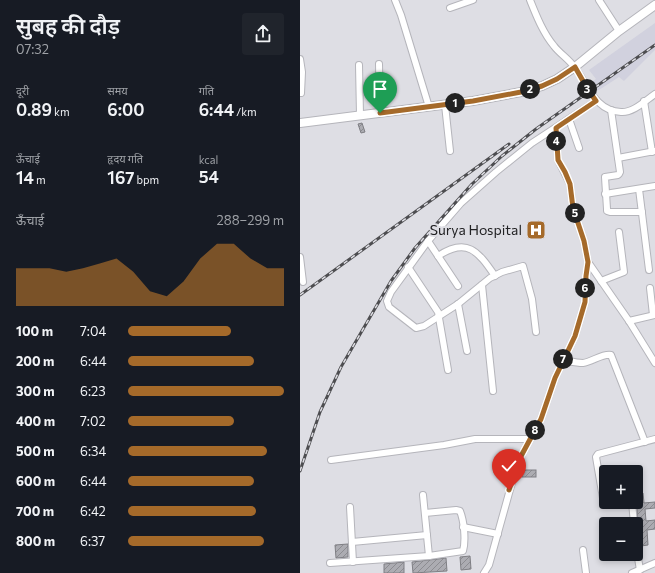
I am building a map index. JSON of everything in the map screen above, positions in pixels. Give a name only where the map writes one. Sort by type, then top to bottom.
[{"type":"main road","points":[[300,123],[473,101],[542,86],[555,80],[575,67],[619,31],[655,5]]},
{"type":"street","points":[[450,8],[473,0]]},
{"type":"street","points":[[530,0],[554,46],[575,67],[596,101],[603,107],[611,110],[628,112],[655,94]]},
{"type":"street","points":[[598,0],[619,31]]},
{"type":"street","points":[[398,1],[429,107]]},
{"type":"street","points":[[300,59],[302,72],[302,93]]},
{"type":"street","points":[[379,64],[380,113]]},
{"type":"street","points":[[359,65],[360,115]]},
{"type":"street","points":[[536,332],[532,299],[523,266],[495,276],[458,304],[424,326],[416,328],[389,307],[388,301],[391,292],[408,267],[461,203],[532,143],[596,101]]},
{"type":"street","points":[[618,158],[653,152],[644,101]]},
{"type":"street","points":[[445,105],[450,151]]},
{"type":"street","points":[[611,110],[619,174],[605,177],[607,211],[642,212]]},
{"type":"street","points":[[570,119],[579,148]]},
{"type":"street","points":[[484,573],[489,565],[516,468],[541,419],[548,395],[562,360],[575,336],[585,302],[588,262],[584,241],[573,208],[570,184],[558,160],[556,128]]},
{"type":"street","points":[[605,194],[655,186]]},
{"type":"street","points":[[639,189],[649,270]]},
{"type":"street","points":[[601,281],[624,272],[619,232]]},
{"type":"street","points":[[428,241],[458,286]]},
{"type":"street","points":[[438,256],[454,248],[463,247],[472,249],[482,258],[495,276]]},
{"type":"street","points":[[300,257],[303,282]]},
{"type":"street","points":[[588,262],[629,321],[655,363]]},
{"type":"street","points":[[408,267],[438,312],[448,370]]},
{"type":"street","points":[[482,285],[493,391]]},
{"type":"street","points":[[629,321],[654,315],[650,288]]},
{"type":"street","points":[[458,304],[467,351]]},
{"type":"street","points":[[562,360],[583,363],[608,354],[611,355],[645,442]]},
{"type":"street","points":[[331,460],[444,445],[475,439],[530,439]]},
{"type":"street","points":[[599,475],[596,457],[598,454],[655,439]]},
{"type":"street","points":[[423,495],[430,556]]},
{"type":"street","points":[[350,507],[353,562]]},
{"type":"street","points":[[330,563],[430,556],[463,551],[463,527],[460,511],[456,510],[425,513]]},
{"type":"street","points":[[463,527],[498,534]]},
{"type":"street","points":[[352,542],[427,535]]},
{"type":"street","points":[[583,550],[586,573]]},
{"type":"street","points":[[637,561],[637,572],[655,563]]},
{"type":"shaded area","points":[[655,23],[655,50],[624,81],[619,77],[586,97],[580,90],[596,79],[589,70]]},
{"type":"building","points":[[362,123],[365,132],[361,133],[358,124]]},
{"type":"building","points":[[539,221],[544,234],[533,238],[529,224]]},
{"type":"building","points":[[522,470],[536,470],[536,477],[522,477]]},
{"type":"building","points":[[643,493],[644,503],[655,502],[655,508],[645,509],[646,521],[655,520],[655,529],[647,530],[648,545],[643,546],[643,517],[637,517],[637,509],[643,509]]},
{"type":"building","points":[[348,544],[348,557],[336,558],[335,545]]},
{"type":"building","points":[[470,556],[471,569],[461,570],[460,557]]},
{"type":"building","points":[[446,558],[447,571],[413,573],[412,562]]},
{"type":"building","points":[[404,562],[404,573],[384,573],[384,564]]},
{"type":"railway","points":[[300,471],[320,412],[341,367],[391,281],[415,248],[472,184],[502,156],[536,129],[655,45]]},
{"type":"railway","points":[[300,295],[509,144]]},
{"type":"place","name":"Surya Hospital","points":[[536,230]]},
{"type":"route","points":[[380,113],[473,101],[521,92],[542,86],[557,79],[575,67],[596,101],[556,128],[558,160],[570,184],[573,208],[584,241],[588,262],[585,302],[575,336],[566,352],[548,395],[541,419],[520,458],[509,490]]}]
